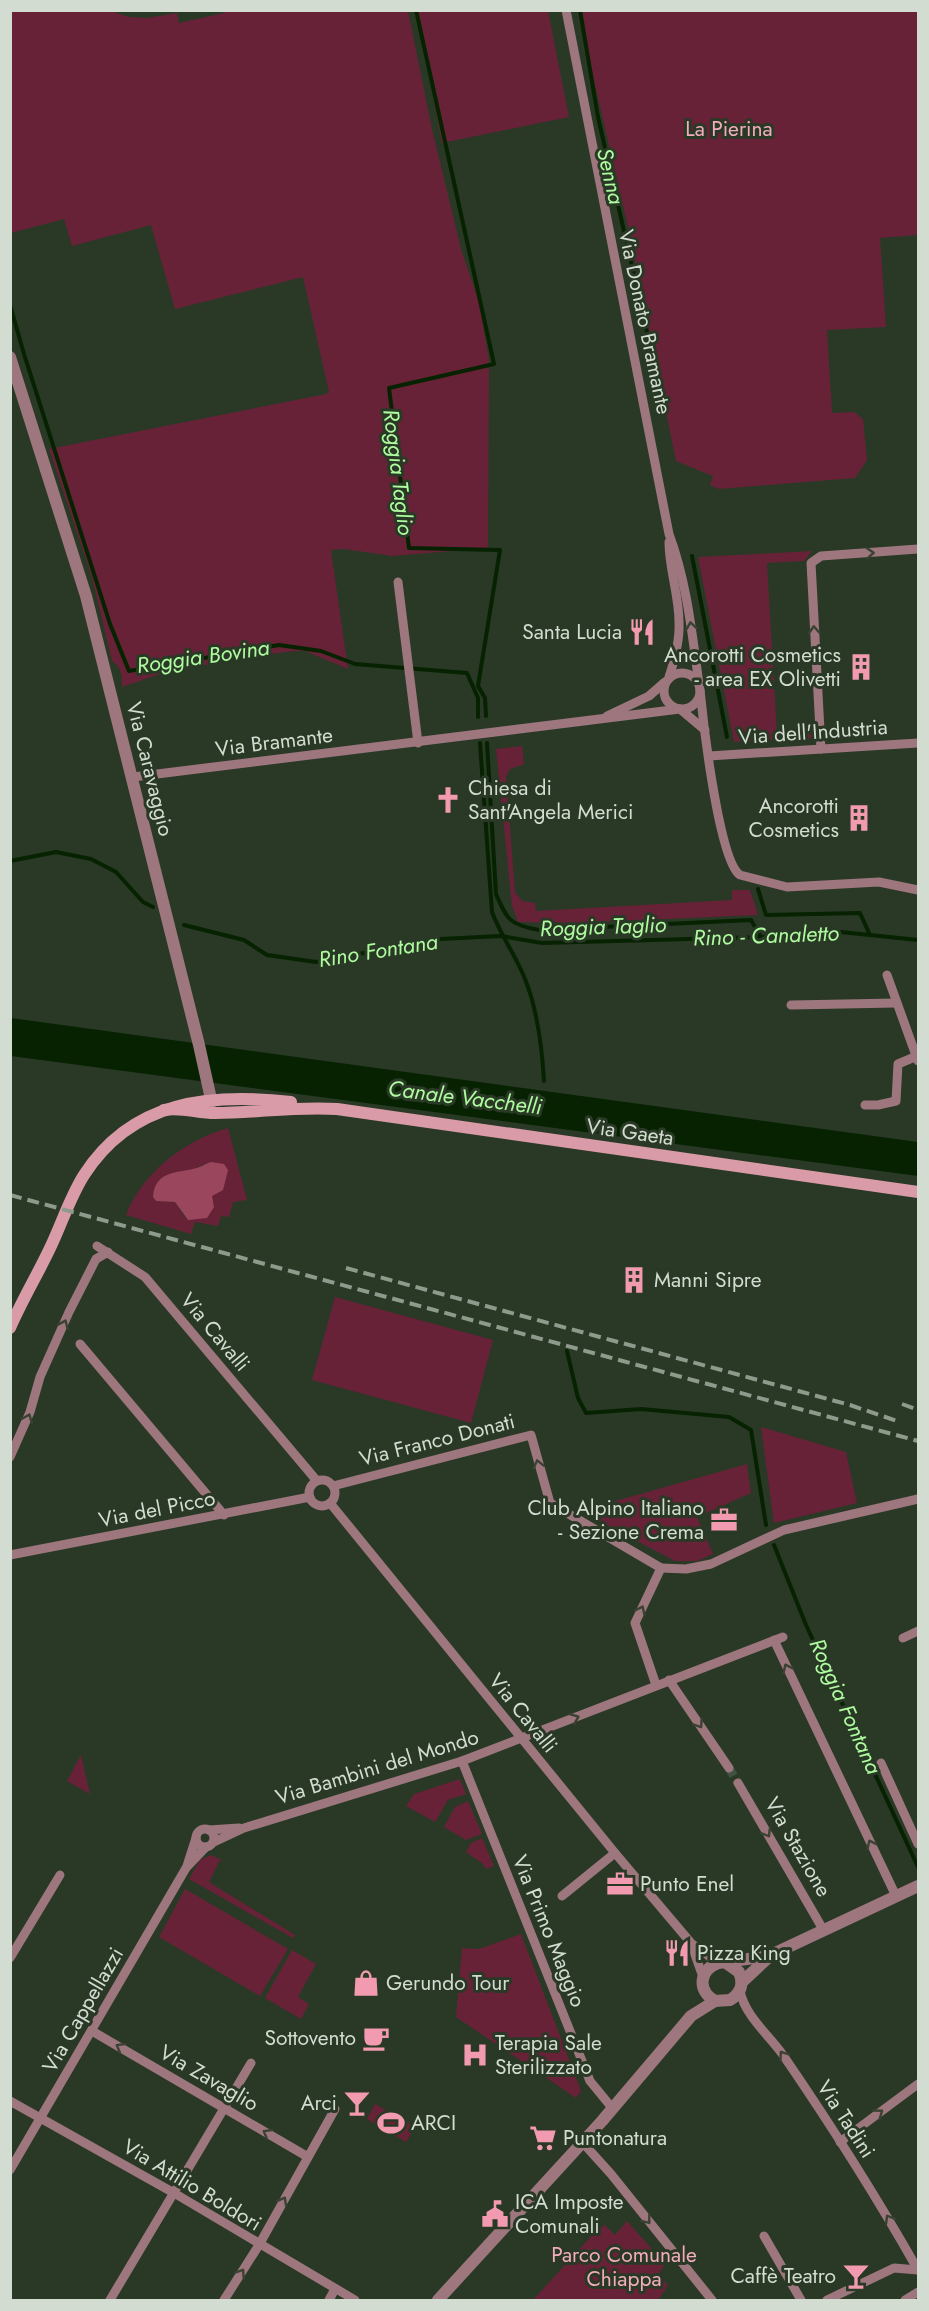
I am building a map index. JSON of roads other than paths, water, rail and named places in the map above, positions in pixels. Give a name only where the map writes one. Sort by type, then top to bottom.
[{"type":"main road","name":"Via Gaeta","points":[[210,1100],[293,1108],[337,1109]]},
{"type":"main road","name":"Via Gaeta","points":[[210,1100],[282,1101],[918,1192]]},
{"type":"main road","points":[[10,1328],[84,1175],[118,1136],[147,1117],[164,1110],[210,1100]]},
{"type":"street","name":"Via Donato Bramante","points":[[566,10],[669,534],[678,557],[688,609],[709,756],[728,855],[734,871],[740,875],[787,887],[879,882],[918,890]]},
{"type":"street","name":"Via Caravaggio","points":[[10,357],[86,596],[199,1045],[210,1100]]},
{"type":"street","name":"Via Donato Bramante","points":[[667,679],[677,650],[680,620],[669,560],[669,534]]},
{"type":"street","points":[[821,749],[811,563],[821,556],[918,549]]},
{"type":"street","points":[[398,582],[418,743]]},
{"type":"street","points":[[681,709],[693,706],[700,687],[686,672],[667,679],[665,699],[669,704],[681,709],[705,730]]},
{"type":"street","name":"Via Bramante","points":[[597,720],[650,696],[667,679]]},
{"type":"street","name":"Via Bramante","points":[[133,777],[681,709]]},
{"type":"street","name":"Via dell'Industria","points":[[709,756],[918,743]]},
{"type":"street","points":[[865,1105],[890,1104],[896,1101],[898,1064],[918,1058],[887,975]]},
{"type":"street","points":[[791,1005],[896,1003]]},
{"type":"street","name":"Via Cavalli","points":[[97,1246],[146,1277],[317,1481]]},
{"type":"street","points":[[10,1457],[30,1412],[40,1377],[69,1311],[96,1259],[108,1252]]},
{"type":"street","points":[[80,1344],[224,1515]]},
{"type":"street","name":"Via Franco Donati","points":[[333,1486],[531,1435],[550,1503],[661,1568]]},
{"type":"street","points":[[324,1480],[333,1486],[334,1497],[330,1503],[319,1505],[310,1497],[311,1486],[317,1481],[324,1480]]},
{"type":"street","name":"Via del Picco","points":[[10,1555],[310,1497]]},
{"type":"street","points":[[656,1685],[635,1623],[661,1568],[686,1569],[711,1564],[779,1533],[918,1499]]},
{"type":"street","name":"Via Cavalli","points":[[330,1503],[521,1739],[691,1943],[722,1963]]},
{"type":"street","points":[[903,1638],[918,1631]]},
{"type":"street","points":[[521,1739],[778,1639],[896,1896]]},
{"type":"street","points":[[669,1680],[729,1768]]},
{"type":"street","name":"Via Bambini del Mondo","points":[[210,1845],[244,1827],[462,1761],[521,1739]]},
{"type":"street","name":"Via Primo Maggio","points":[[462,1761],[590,2081],[613,2109]]},
{"type":"street","points":[[881,1763],[918,1844]]},
{"type":"street","name":"Via Stazione","points":[[738,1783],[824,1931]]},
{"type":"street","name":"Via Bambini del Mondo","points":[[209,1830],[244,1827]]},
{"type":"street","points":[[201,1830],[209,1830],[213,1834],[210,1845],[198,1844],[196,1838],[201,1830]]},
{"type":"street","name":"Via Cappellazzi","points":[[10,2170],[186,1868],[196,1838]]},
{"type":"street","name":"Via Cappellazzi","points":[[186,1868],[210,1845]]},
{"type":"street","points":[[562,1896],[615,1853]]},
{"type":"street","points":[[10,1958],[60,1875]]},
{"type":"street","name":"Via Stazione","points":[[722,1963],[771,1955],[918,1886]]},
{"type":"street","name":"Via Cavalli","points":[[691,1943],[702,1981]]},
{"type":"street","name":"Via Stazione","points":[[741,1986],[771,1955]]},
{"type":"street","points":[[433,2301],[441,2296],[583,2143],[691,2016],[715,2001],[730,2000],[741,1986],[734,1966],[722,1963],[711,1966],[702,1981],[691,2016]]},
{"type":"street","points":[[702,1981],[704,1992],[715,2001]]},
{"type":"street","name":"Via Tadini","points":[[741,1986],[746,2008],[782,2053],[879,2201],[918,2270]]},
{"type":"street","name":"Via Zavaglio","points":[[92,2031],[308,2157]]},
{"type":"street","points":[[110,2301],[251,2063]]},
{"type":"street","points":[[840,2142],[918,2084]]},
{"type":"street","name":"Via Attilio Boldori","points":[[10,2101],[174,2193],[354,2301]]},
{"type":"street","points":[[224,2301],[259,2246],[335,2109]]},
{"type":"street","points":[[583,2143],[611,2174],[712,2301]]},
{"type":"street","points":[[764,2236],[801,2301]]},
{"type":"street","points":[[827,2301],[894,2268],[918,2270]]},
{"type":"street","points":[[329,2301],[335,2289]]},
{"type":"street","points":[[905,2301],[918,2292]]},
{"type":"water","name":"Canale Vacchelli","points":[[11,1018],[918,1142],[918,1176],[11,1056]]},
{"type":"waterway","name":"Roggia Taglio","points":[[416,10],[494,364],[389,388],[409,548],[500,550],[478,686],[485,698],[486,716]]},
{"type":"waterway","name":"Senna","points":[[580,10],[598,117],[649,341]]},
{"type":"waterway","name":"Roggia Bovina","points":[[10,305],[110,624],[129,671],[279,645],[321,651],[355,664],[467,673],[478,698],[478,717]]},
{"type":"waterway","name":"Senna","points":[[692,556],[727,737]]},
{"type":"waterway","name":"Roggia Bovina","points":[[480,743],[492,912],[529,991],[539,1029],[544,1081]]},
{"type":"waterway","name":"Roggia Taglio","points":[[487,743],[496,894],[503,910],[511,920],[522,926],[539,930],[751,920],[761,937]]},
{"type":"waterway","name":"Rino Fontana","points":[[10,861],[56,852],[91,859],[116,872],[143,902],[153,907]]},
{"type":"waterway","name":"Senna","points":[[758,889],[766,915],[860,913],[869,933]]},
{"type":"waterway","name":"Rino - Canaletto","points":[[184,925],[244,940],[267,955],[316,962],[440,939],[501,936],[542,943],[762,937],[841,932],[918,940]]},
{"type":"waterway","name":"Roggia Fontana","points":[[567,1351],[578,1398],[586,1413],[641,1409],[729,1417],[751,1430],[766,1525]]},
{"type":"waterway","name":"Roggia Fontana","points":[[774,1545],[806,1625],[918,1867]]},
{"type":"tunnel","points":[[729,1768],[738,1783]]},
{"type":"railway","points":[[10,1195],[918,1441]]},
{"type":"railway","points":[[346,1268],[850,1405],[900,1422]]},
{"type":"railway","points":[[902,1404],[918,1410]]},
{"type":"place","name":"Santa Lucia","points":[[642,632]]},
{"type":"place","name":"Ancorotti Cosmetics - area EX Olivetti","points":[[861,667]]},
{"type":"place","name":"Chiesa di Sant'Angela Merici","points":[[448,800]]},
{"type":"place","name":"Ancorotti Cosmetics","points":[[859,818]]},
{"type":"place","name":"Manni Sipre","points":[[634,1280]]},
{"type":"place","name":"Club Alpino Italiano - Sezione Crema","points":[[724,1520]]},
{"type":"place","name":"Punto Enel","points":[[620,1884]]},
{"type":"place","name":"Pizza King","points":[[677,1953]]},
{"type":"place","name":"Gerundo Tour","points":[[366,1983]]},
{"type":"place","name":"Sottovento","points":[[376,2038]]},
{"type":"place","name":"Terapia Sale Sterilizzato","points":[[475,2055]]},
{"type":"place","name":"Arci","points":[[357,2103]]},
{"type":"place","name":"ARCI","points":[[391,2123]]},
{"type":"place","name":"Puntonatura","points":[[543,2138]]},
{"type":"place","name":"ICA Imposte Comunali","points":[[495,2214]]},
{"type":"place","name":"Caffè Teatro","points":[[856,2276]]},
{"type":"park label","name":"La Pierina","points":[[729,129]]},
{"type":"park label","name":"Parco Comunale Chiappa","points":[[624,2267]]}]
